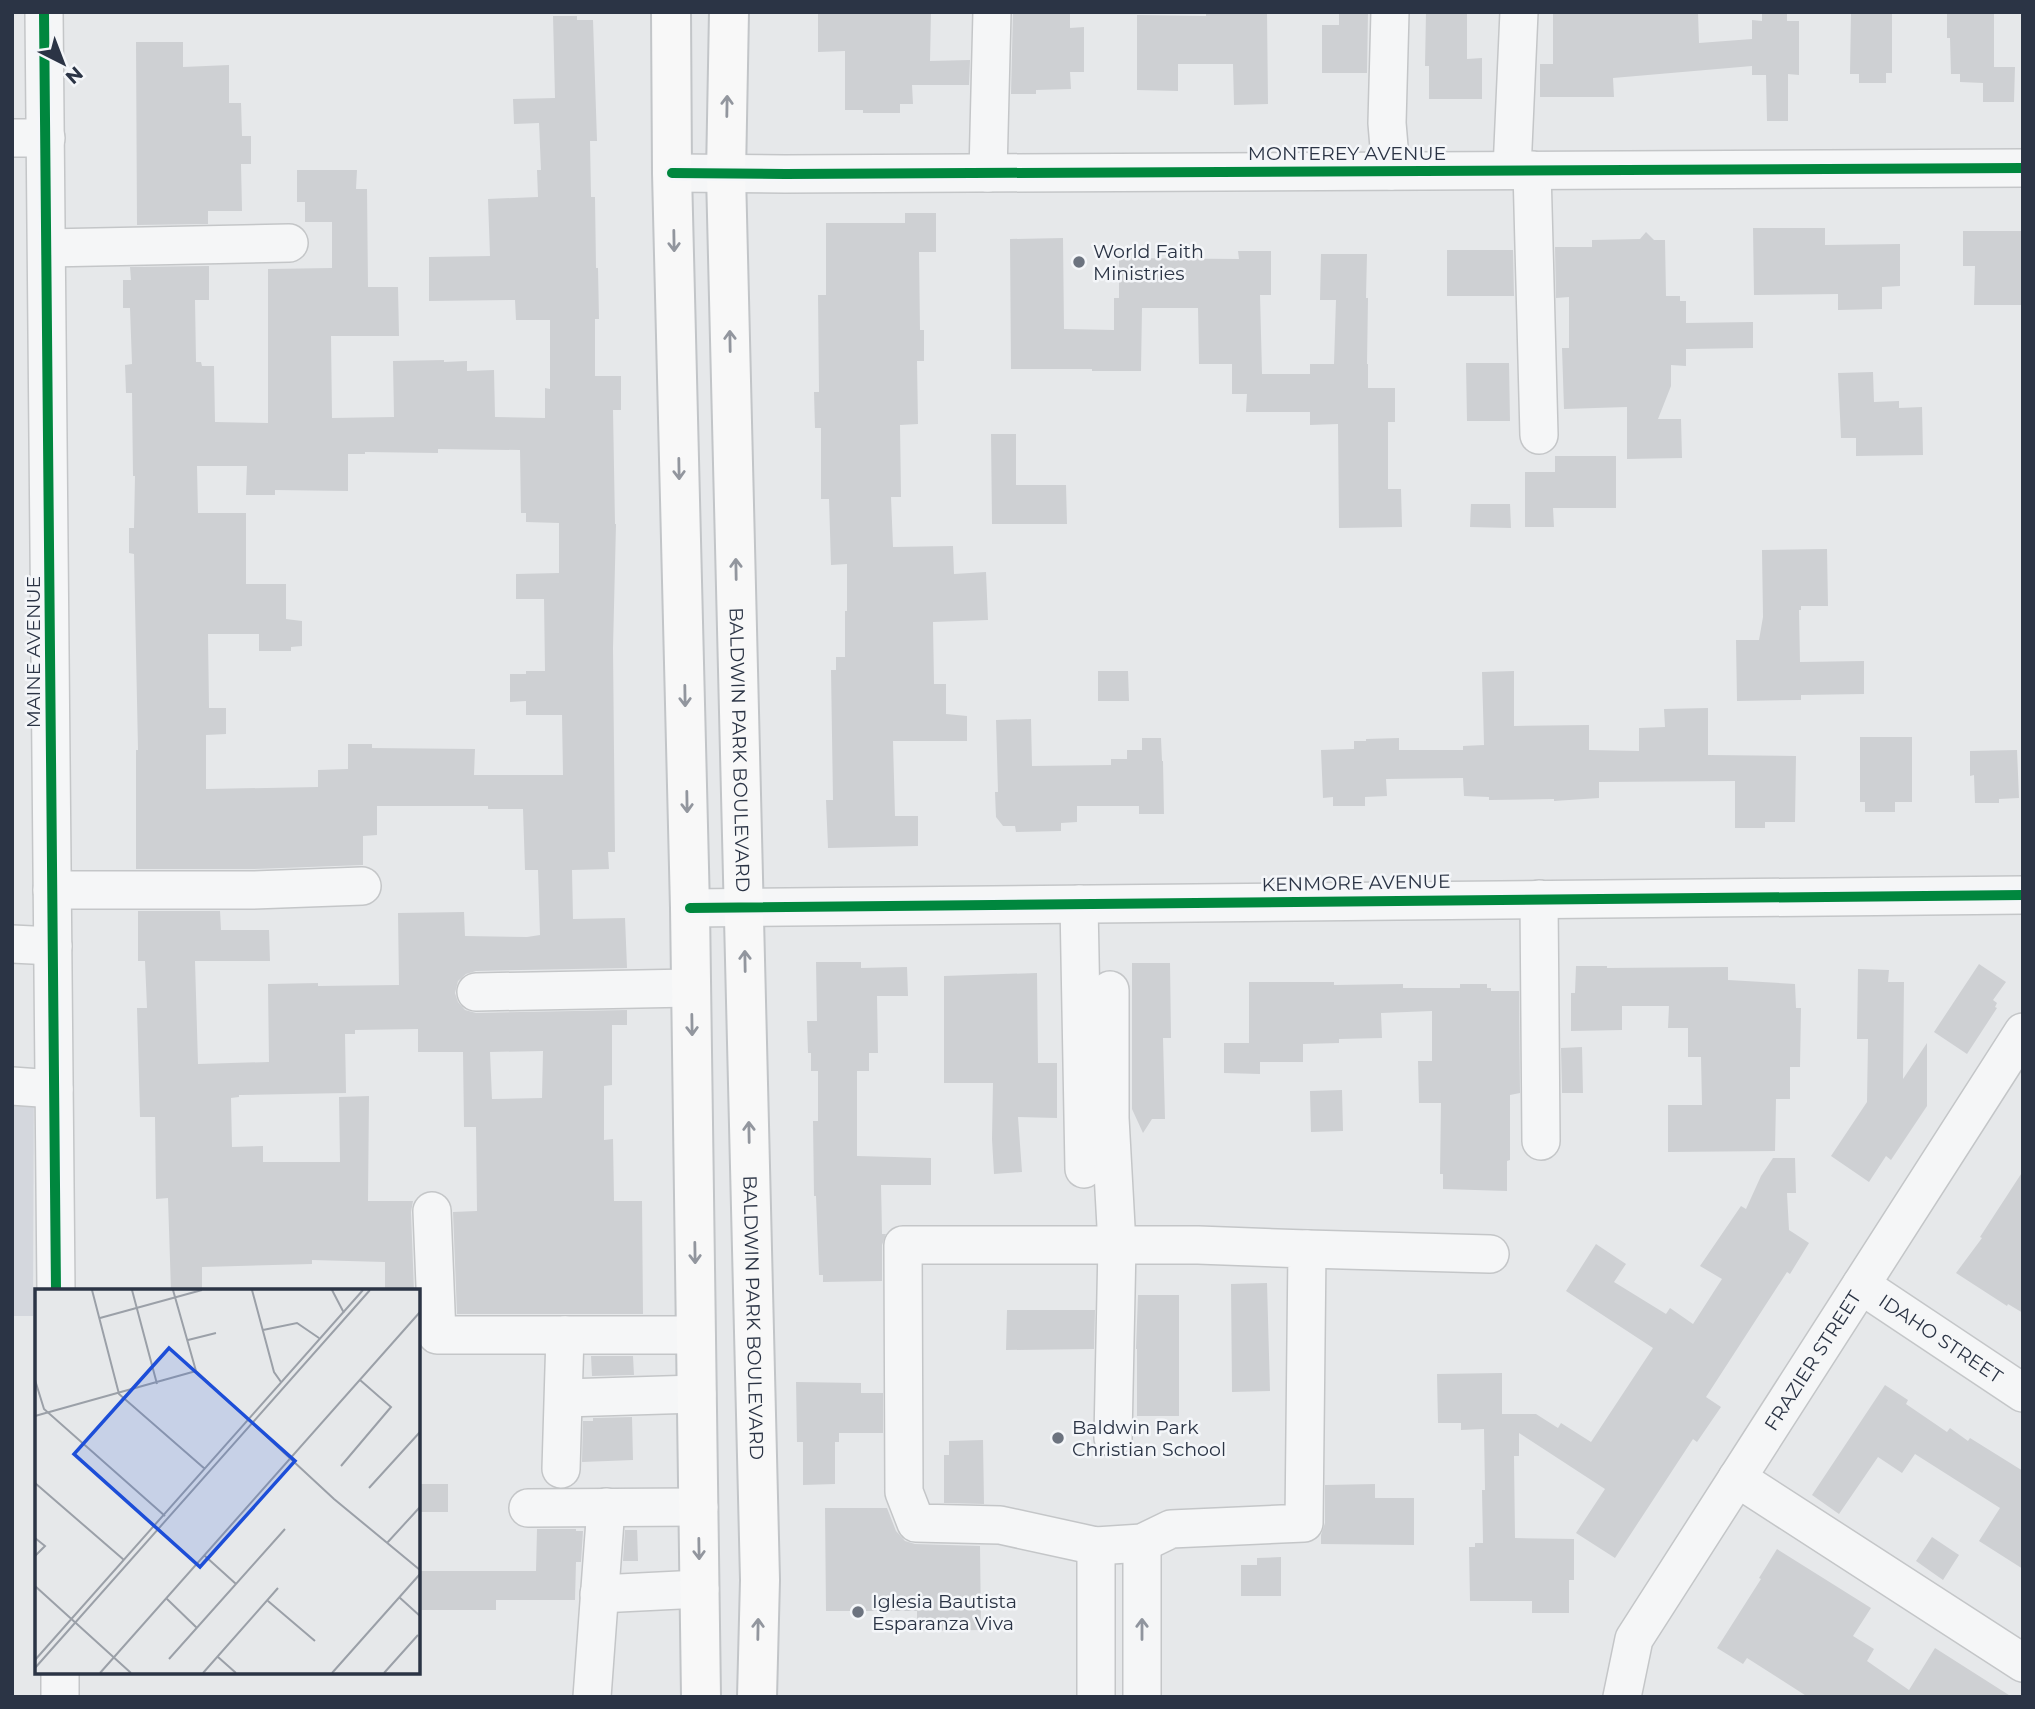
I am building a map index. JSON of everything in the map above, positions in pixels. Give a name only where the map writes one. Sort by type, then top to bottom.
[{"type":"main road","points":[[671,12],[672,173],[690,908],[701,1697]]},
{"type":"main road","name":"BALDWIN PARK BOULEVARD","points":[[729,12],[726,174],[760,1580],[757,1697]]},
{"type":"street","name":"MAINE AVENUE","points":[[44,12],[29,138],[47,248],[56,1289]]},
{"type":"street","points":[[988,173],[992,12]]},
{"type":"street","points":[[1390,12],[1387,123],[1391,171]]},
{"type":"street","points":[[1520,12],[1522,170],[1539,435]]},
{"type":"street","name":"MONTEREY AVENUE","points":[[672,173],[2023,168]]},
{"type":"street","points":[[47,248],[289,243]]},
{"type":"street","points":[[52,890],[253,890],[362,886]]},
{"type":"street","name":"KENMORE AVENUE","points":[[690,908],[2023,895]]},
{"type":"street","points":[[1539,899],[1541,1141]]},
{"type":"street","points":[[1079,904],[1084,1169]]},
{"type":"street","points":[[12,944],[53,946]]},
{"type":"street","points":[[476,992],[691,988]]},
{"type":"street","points":[[1110,990],[1110,1118],[1117,1245],[1113,1438]]},
{"type":"street","name":"FRAZIER STREET","points":[[1622,1697],[1634,1639],[2023,1032]]},
{"type":"street","points":[[12,1086],[54,1089]]},
{"type":"street","points":[[432,1211],[437,1335],[696,1335]]},
{"type":"street","points":[[1307,1249],[1304,1523],[1171,1529],[1142,1543],[1096,1546],[1000,1525],[916,1522],[904,1492],[904,1245],[1198,1245],[1490,1254]]},
{"type":"street","name":"IDAHO STREET","points":[[1861,1284],[2023,1393]]},
{"type":"street","points":[[561,1469],[565,1335]]},
{"type":"street","points":[[564,1398],[697,1394]]},
{"type":"street","points":[[1737,1478],[2023,1662]]},
{"type":"street","points":[[592,1697],[606,1507]]},
{"type":"street","points":[[528,1508],[698,1507]]},
{"type":"street","points":[[1142,1543],[1142,1697]]},
{"type":"street","points":[[1096,1546],[1096,1697]]},
{"type":"street","points":[[599,1594],[700,1589]]},
{"type":"street","points":[[60,1674],[60,1697]]},
{"type":"shaded area","points":[[12,1070],[34,1070],[33,1316],[12,1316]]},
{"type":"building","points":[[818,12],[931,12],[930,61],[970,60],[969,85],[912,85],[913,104],[900,104],[900,113],[845,110],[845,51],[818,52]]},
{"type":"building","points":[[1013,12],[1070,12],[1070,28],[1084,27],[1084,72],[1070,72],[1071,89],[1011,94]]},
{"type":"building","points":[[1206,12],[1267,12],[1268,104],[1234,105],[1233,64],[1178,64],[1178,91],[1137,90],[1137,15],[1206,16]]},
{"type":"building","points":[[1339,12],[1368,12],[1367,73],[1322,73],[1322,25],[1339,25]]},
{"type":"building","points":[[1426,12],[1467,12],[1467,59],[1482,58],[1482,99],[1429,99],[1429,66],[1425,66]]},
{"type":"building","points":[[1553,12],[1698,12],[1699,43],[1752,39],[1752,20],[1762,21],[1762,12],[1787,12],[1787,21],[1799,21],[1799,75],[1788,74],[1788,121],[1767,121],[1766,75],[1752,75],[1752,66],[1613,78],[1614,97],[1540,97],[1540,64],[1553,64]]},
{"type":"building","points":[[1851,12],[1892,12],[1892,73],[1886,73],[1886,83],[1859,83],[1859,74],[1850,74]]},
{"type":"building","points":[[1947,12],[1994,12],[1994,67],[2015,67],[2014,102],[1983,102],[1983,83],[1960,82],[1960,74],[1951,74]]},
{"type":"building","points":[[553,16],[577,16],[577,20],[593,20],[597,141],[590,141],[591,197],[595,197],[599,319],[595,319],[595,376],[621,376],[621,410],[613,410],[616,524],[613,648],[615,852],[608,852],[609,869],[572,870],[573,919],[625,918],[627,968],[476,971],[466,974],[458,981],[455,993],[465,1010],[476,1013],[627,1010],[627,1025],[612,1025],[612,1085],[604,1086],[604,1140],[613,1139],[614,1201],[642,1201],[643,1314],[457,1314],[453,1212],[477,1211],[476,1127],[464,1127],[463,1052],[418,1052],[418,1029],[355,1030],[355,1034],[345,1034],[346,1093],[239,1095],[231,1098],[232,1147],[263,1146],[263,1162],[340,1162],[339,1097],[369,1096],[368,1201],[413,1201],[411,1212],[414,1289],[385,1289],[385,1262],[312,1260],[312,1264],[202,1267],[202,1289],[171,1289],[168,1198],[156,1199],[155,1117],[140,1117],[137,1008],[147,1008],[145,961],[138,961],[138,911],[220,911],[221,930],[269,930],[270,961],[195,961],[198,1064],[269,1062],[268,984],[399,985],[398,913],[464,912],[465,936],[540,935],[538,870],[525,870],[523,809],[488,809],[488,806],[377,806],[377,835],[363,836],[363,865],[136,869],[138,750],[134,554],[129,553],[129,528],[134,528],[135,476],[132,393],[126,393],[125,365],[132,364],[130,308],[123,308],[123,280],[131,280],[130,267],[209,266],[209,300],[195,300],[196,362],[201,362],[202,366],[214,366],[215,422],[268,423],[268,269],[332,268],[332,222],[305,222],[305,202],[297,202],[297,170],[357,170],[356,189],[367,189],[368,287],[398,287],[399,336],[331,336],[332,418],[394,417],[393,361],[444,360],[467,361],[467,371],[494,370],[495,417],[545,418],[545,388],[550,389],[550,320],[516,320],[515,300],[429,301],[429,257],[490,256],[488,199],[538,197],[537,170],[541,170],[539,123],[514,124],[513,99],[555,98]],"holes":[[[438,449],[520,450],[521,513],[526,513],[526,522],[559,523],[559,573],[516,574],[516,599],[544,599],[545,671],[510,674],[510,702],[526,701],[526,715],[562,715],[563,775],[474,775],[475,749],[372,748],[372,744],[348,744],[348,769],[318,770],[318,787],[206,789],[206,735],[226,734],[226,708],[209,708],[208,634],[259,634],[259,651],[291,651],[291,647],[302,646],[302,621],[286,619],[286,584],[246,584],[246,513],[198,513],[197,466],[247,466],[246,495],[275,495],[275,490],[348,491],[348,454],[438,453]],[[543,1051],[542,1098],[492,1099],[490,1052]]]},
{"type":"building","points":[[136,42],[183,42],[183,67],[229,65],[229,103],[241,103],[242,136],[251,136],[251,164],[241,164],[242,211],[208,211],[208,224],[137,225]]},
{"type":"building","points":[[905,213],[936,213],[936,252],[919,252],[920,330],[924,330],[924,361],[917,361],[918,424],[900,425],[901,497],[891,497],[893,547],[953,546],[954,574],[986,572],[988,620],[933,622],[934,684],[946,684],[946,714],[967,716],[967,741],[893,741],[895,816],[918,816],[918,846],[828,848],[826,800],[833,800],[831,670],[836,670],[836,657],[845,657],[847,564],[831,565],[829,499],[821,499],[821,428],[815,428],[814,392],[819,392],[818,295],[826,295],[826,223],[905,223]]},
{"type":"building","points":[[1753,228],[1825,228],[1825,245],[1900,244],[1900,286],[1882,287],[1882,309],[1838,310],[1838,294],[1754,295]]},
{"type":"building","points":[[1963,231],[2023,231],[2023,305],[1974,305],[1975,266],[1963,266]]},
{"type":"building","points":[[1646,232],[1654,240],[1665,240],[1666,296],[1680,296],[1680,301],[1686,301],[1686,323],[1753,322],[1753,348],[1686,349],[1686,366],[1671,365],[1671,386],[1658,419],[1681,419],[1682,458],[1627,459],[1627,407],[1564,409],[1562,348],[1569,348],[1569,297],[1556,298],[1555,247],[1592,247],[1592,240],[1640,239]]},
{"type":"building","points":[[1063,238],[1064,329],[1114,330],[1114,298],[1119,298],[1119,258],[1239,259],[1238,251],[1271,251],[1271,295],[1260,295],[1262,374],[1310,374],[1310,364],[1334,364],[1336,300],[1320,300],[1321,254],[1367,254],[1368,388],[1395,388],[1395,422],[1388,422],[1388,489],[1401,489],[1402,527],[1339,528],[1338,424],[1310,425],[1310,412],[1246,412],[1247,394],[1232,394],[1232,364],[1199,364],[1198,308],[1142,308],[1141,371],[1011,369],[1010,239]]},
{"type":"building","points":[[1447,250],[1513,250],[1514,296],[1447,296]]},
{"type":"building","points":[[1466,363],[1509,363],[1510,421],[1467,421]]},
{"type":"building","points":[[1873,372],[1874,402],[1899,401],[1899,408],[1922,407],[1923,455],[1856,456],[1856,438],[1841,438],[1838,373]]},
{"type":"building","points":[[991,434],[1016,434],[1016,485],[1066,485],[1067,524],[992,524]]},
{"type":"building","points":[[1555,456],[1616,456],[1616,508],[1553,508],[1554,527],[1525,527],[1525,472],[1555,472]]},
{"type":"building","points":[[1471,504],[1510,504],[1511,528],[1470,527]]},
{"type":"building","points":[[1827,549],[1828,606],[1801,606],[1799,610],[1800,662],[1864,661],[1864,694],[1801,695],[1801,700],[1737,701],[1736,640],[1759,640],[1763,617],[1762,550]]},
{"type":"building","points":[[1098,671],[1128,671],[1129,701],[1098,701]]},
{"type":"building","points":[[1514,671],[1514,726],[1589,725],[1589,750],[1639,751],[1639,728],[1665,727],[1664,709],[1708,708],[1708,755],[1796,756],[1795,822],[1765,822],[1765,828],[1735,828],[1735,781],[1599,782],[1599,798],[1554,801],[1489,800],[1489,797],[1464,796],[1463,778],[1386,779],[1387,796],[1365,797],[1365,806],[1333,806],[1333,797],[1323,798],[1321,750],[1354,749],[1354,741],[1366,739],[1399,738],[1399,750],[1463,750],[1463,746],[1484,745],[1482,672]]},
{"type":"building","points":[[1031,719],[1032,766],[1111,765],[1111,759],[1127,759],[1127,750],[1142,750],[1142,738],[1161,738],[1164,814],[1139,814],[1139,806],[1077,806],[1077,822],[1061,823],[1061,831],[1016,832],[1015,826],[1003,826],[996,817],[996,720]]},
{"type":"building","points":[[1860,737],[1912,737],[1912,802],[1895,802],[1895,812],[1865,812],[1865,802],[1860,802]]},
{"type":"building","points":[[2017,750],[2019,798],[1999,799],[1999,803],[1975,803],[1974,775],[1970,776],[1970,751]]},
{"type":"building","points":[[816,962],[861,962],[861,968],[907,967],[908,996],[877,996],[878,1053],[869,1053],[869,1071],[857,1071],[857,1156],[931,1158],[931,1185],[881,1185],[882,1234],[886,1234],[882,1245],[882,1281],[823,1282],[823,1275],[819,1275],[813,1121],[818,1121],[818,1071],[811,1071],[807,1021],[817,1021]]},
{"type":"building","points":[[1132,963],[1170,963],[1171,1038],[1163,1038],[1165,1119],[1152,1119],[1143,1133],[1132,1109]]},
{"type":"building","points":[[1979,964],[2006,982],[1993,1000],[1997,1003],[1997,1008],[1967,1054],[1934,1032]]},
{"type":"building","points":[[1576,966],[1728,967],[1728,980],[1795,984],[1796,1008],[1801,1008],[1800,1067],[1790,1067],[1790,1099],[1776,1099],[1775,1151],[1668,1152],[1668,1105],[1702,1105],[1701,1057],[1688,1057],[1688,1028],[1668,1028],[1669,1006],[1622,1006],[1622,1030],[1571,1031],[1571,993],[1575,993]]},
{"type":"building","points":[[1858,969],[1889,970],[1888,982],[1904,982],[1903,1079],[1927,1043],[1927,1106],[1891,1160],[1886,1156],[1869,1182],[1831,1156],[1867,1102],[1868,1039],[1857,1039]]},
{"type":"building","points":[[1037,973],[1038,1063],[1057,1063],[1057,1118],[1018,1117],[1022,1172],[994,1174],[993,1083],[944,1083],[944,976]]},
{"type":"building","points":[[1249,982],[1403,984],[1403,988],[1460,988],[1460,984],[1487,984],[1491,991],[1519,991],[1520,1093],[1510,1095],[1507,1191],[1443,1189],[1443,1174],[1440,1174],[1441,1103],[1419,1103],[1418,1061],[1432,1061],[1432,1011],[1381,1013],[1382,1038],[1339,1039],[1339,1043],[1303,1044],[1303,1062],[1260,1062],[1260,1074],[1224,1073],[1224,1043],[1249,1043]]},
{"type":"building","points":[[1582,1047],[1583,1093],[1562,1093],[1561,1048]]},
{"type":"building","points":[[1342,1090],[1343,1131],[1311,1132],[1310,1091]]},
{"type":"building","points":[[1773,1158],[1795,1158],[1796,1193],[1787,1193],[1789,1230],[1809,1243],[1790,1274],[1787,1272],[1706,1397],[1721,1407],[1697,1442],[1693,1439],[1615,1558],[1576,1533],[1605,1489],[1519,1433],[1519,1456],[1514,1456],[1515,1538],[1574,1539],[1574,1580],[1569,1580],[1569,1613],[1532,1613],[1532,1601],[1470,1601],[1469,1547],[1475,1547],[1475,1543],[1483,1543],[1484,1429],[1461,1430],[1461,1423],[1438,1423],[1437,1374],[1502,1373],[1502,1414],[1536,1414],[1558,1428],[1561,1423],[1591,1442],[1653,1348],[1566,1291],[1596,1244],[1626,1264],[1614,1282],[1666,1314],[1670,1308],[1693,1324],[1722,1279],[1700,1266],[1741,1206],[1746,1209],[1761,1176]]},
{"type":"building","points":[[2023,1171],[2023,1313],[2008,1304],[2007,1306],[1956,1273],[1982,1238],[1980,1237]]},
{"type":"building","points":[[1267,1283],[1270,1391],[1232,1392],[1231,1284]]},
{"type":"building","points":[[1138,1295],[1179,1295],[1179,1416],[1137,1416]]},
{"type":"building","points":[[1007,1310],[1095,1310],[1094,1349],[1006,1350]]},
{"type":"building","points":[[591,1356],[633,1356],[634,1375],[592,1376]]},
{"type":"building","points":[[796,1382],[861,1383],[861,1393],[883,1393],[883,1433],[839,1433],[839,1442],[835,1442],[835,1484],[803,1485],[803,1442],[797,1442]]},
{"type":"building","points":[[1885,1385],[1908,1400],[1906,1404],[1947,1432],[1950,1428],[1968,1441],[1970,1438],[2023,1471],[2023,1569],[1979,1541],[2000,1508],[1915,1454],[1902,1473],[1878,1457],[1839,1514],[1812,1495]]},
{"type":"building","points":[[632,1417],[633,1460],[582,1462],[583,1421],[593,1421],[593,1418]]},
{"type":"building","points":[[983,1440],[984,1504],[944,1503],[944,1455],[949,1455],[949,1441]]},
{"type":"building","points":[[420,1484],[448,1484],[448,1512],[420,1512]]},
{"type":"building","points":[[1375,1484],[1375,1498],[1414,1498],[1414,1545],[1321,1544],[1325,1523],[1325,1485]]},
{"type":"building","points":[[825,1508],[887,1508],[896,1531],[905,1541],[915,1544],[980,1546],[981,1630],[917,1631],[917,1611],[826,1611]]},
{"type":"building","points":[[537,1529],[583,1531],[581,1562],[576,1562],[575,1600],[496,1600],[496,1610],[420,1610],[420,1571],[536,1571]]},
{"type":"building","points":[[625,1530],[637,1530],[638,1561],[623,1561]]},
{"type":"building","points":[[1932,1537],[1959,1555],[1943,1580],[1916,1561]]},
{"type":"building","points":[[1777,1549],[1871,1608],[1853,1636],[1874,1649],[1867,1661],[1909,1690],[1935,1648],[2012,1697],[1808,1697],[1747,1658],[1743,1664],[1717,1648]]},
{"type":"building","points":[[1281,1557],[1281,1596],[1241,1596],[1241,1565],[1257,1565],[1257,1558]]},
{"type":"cycle path","points":[[44,12],[56,1289]]},
{"type":"cycle path","points":[[672,173],[2023,168]]},
{"type":"cycle path","points":[[690,908],[2023,895]]},
{"type":"place","name":"World Faith Ministries","points":[[1079,262]]},
{"type":"place","name":"Baldwin Park Christian School","points":[[1058,1438]]},
{"type":"place","name":"Iglesia Bautista Esparanza Viva","points":[[858,1612]]}]
